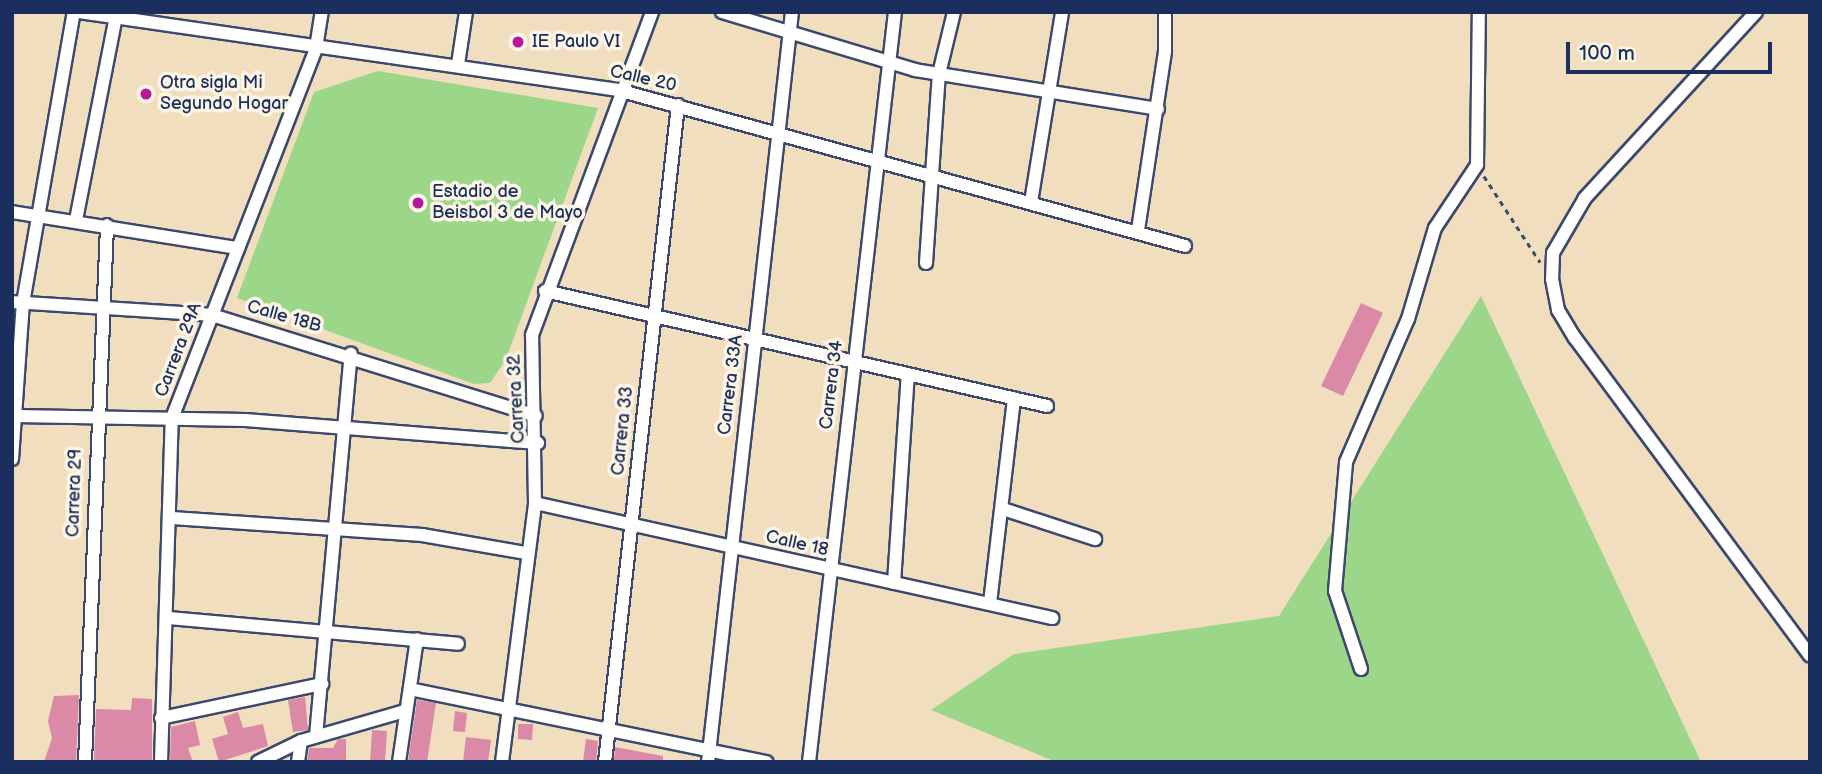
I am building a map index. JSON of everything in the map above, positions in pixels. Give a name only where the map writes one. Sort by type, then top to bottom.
[{"type":"street","name":"Calle 20","points":[[76,12],[116,17],[156,17],[316,48],[458,64],[618,90],[876,162],[1138,230],[1185,246]]},
{"type":"street","points":[[12,459],[17,302],[76,12]]},
{"type":"street","name":"Carrera 29A","points":[[161,762],[161,718],[169,618],[172,418],[316,48],[323,12]]},
{"type":"street","points":[[458,64],[466,12]]},
{"type":"street","name":"Carrera 32","points":[[502,762],[511,704],[526,553],[535,503],[538,443],[532,335],[545,291],[618,90],[652,12]]},
{"type":"street","points":[[722,12],[887,63],[1049,93],[1158,109]]},
{"type":"street","name":"Carrera 33A","points":[[708,756],[729,546],[792,12]]},
{"type":"street","name":"Carrera 34","points":[[809,762],[852,361],[895,12]]},
{"type":"street","points":[[926,262],[929,175],[939,74],[954,12]]},
{"type":"street","points":[[1031,202],[1062,12]]},
{"type":"street","points":[[1138,230],[1158,109],[1165,12]]},
{"type":"street","points":[[1361,669],[1335,591],[1346,462],[1408,319],[1435,228],[1477,165],[1479,12]]},
{"type":"street","points":[[1756,12],[1647,130],[1566,224],[1553,253],[1552,279],[1558,310],[1576,338],[1810,656]]},
{"type":"street","points":[[76,220],[116,17]]},
{"type":"street","name":"Carrera 33","points":[[605,762],[678,105]]},
{"type":"street","points":[[12,212],[76,220],[238,248]]},
{"type":"street","name":"Carrera 29","points":[[85,762],[95,418],[107,225]]},
{"type":"street","points":[[545,291],[653,319],[1047,406]]},
{"type":"street","name":"Calle 18B","points":[[17,302],[212,315],[351,354],[536,416]]},
{"type":"street","points":[[316,736],[329,632],[351,354]]},
{"type":"street","points":[[894,583],[908,374]]},
{"type":"street","points":[[990,603],[1014,398]]},
{"type":"street","points":[[15,416],[172,418],[538,443]]},
{"type":"street","name":"Calle 18","points":[[535,503],[1052,618]]},
{"type":"street","points":[[1003,509],[1095,539]]},
{"type":"street","points":[[172,518],[337,529],[526,553]]},
{"type":"street","points":[[169,618],[458,644]]},
{"type":"street","points":[[399,762],[417,639]]},
{"type":"street","points":[[161,718],[323,684]]},
{"type":"street","points":[[410,689],[511,704],[610,726],[708,756],[767,762]]},
{"type":"street","points":[[258,762],[316,736],[405,711]]},
{"type":"street","points":[[298,762],[302,741]]},
{"type":"path","points":[[1477,165],[1552,279]]},
{"type":"green space","name":"Estadio de Beisbol 3 de Mayo","points":[[378,71],[598,108],[506,359],[490,383],[474,384],[237,298],[314,92]]},
{"type":"green space","points":[[1481,296],[1701,762],[1056,762],[931,710],[1014,654],[1279,616]]},
{"type":"building","points":[[1361,303],[1383,313],[1343,396],[1321,386]]},
{"type":"building","points":[[79,695],[76,762],[44,762],[52,738],[48,721],[54,696]]},
{"type":"building","points":[[305,697],[308,730],[293,732],[288,700]]},
{"type":"building","points":[[132,698],[152,699],[152,762],[94,762],[96,709],[131,710]]},
{"type":"building","points":[[417,700],[436,703],[427,762],[408,762]]},
{"type":"building","points":[[455,711],[467,713],[465,732],[453,731]]},
{"type":"building","points":[[238,712],[243,728],[263,724],[268,746],[219,762],[212,739],[228,734],[223,717]]},
{"type":"building","points":[[195,721],[200,745],[188,748],[193,762],[170,762],[171,727]]},
{"type":"building","points":[[518,724],[533,724],[532,740],[518,739]]},
{"type":"building","points":[[372,730],[387,731],[385,762],[370,762]]},
{"type":"building","points":[[466,737],[491,740],[488,762],[463,762]]},
{"type":"building","points":[[338,739],[346,739],[346,762],[307,762],[309,748],[333,748]]},
{"type":"building","points":[[586,739],[598,741],[596,762],[583,762]]},
{"type":"building","points":[[615,747],[663,756],[663,762],[614,762]]},
{"type":"place","name":"IE Paulo VI","points":[[518,42]]},
{"type":"place","name":"Otra sigla Mi Segundo Hogar","points":[[146,94]]},
{"type":"place","name":"Estadio de Beisbol 3 de Mayo","points":[[418,203]]}]
